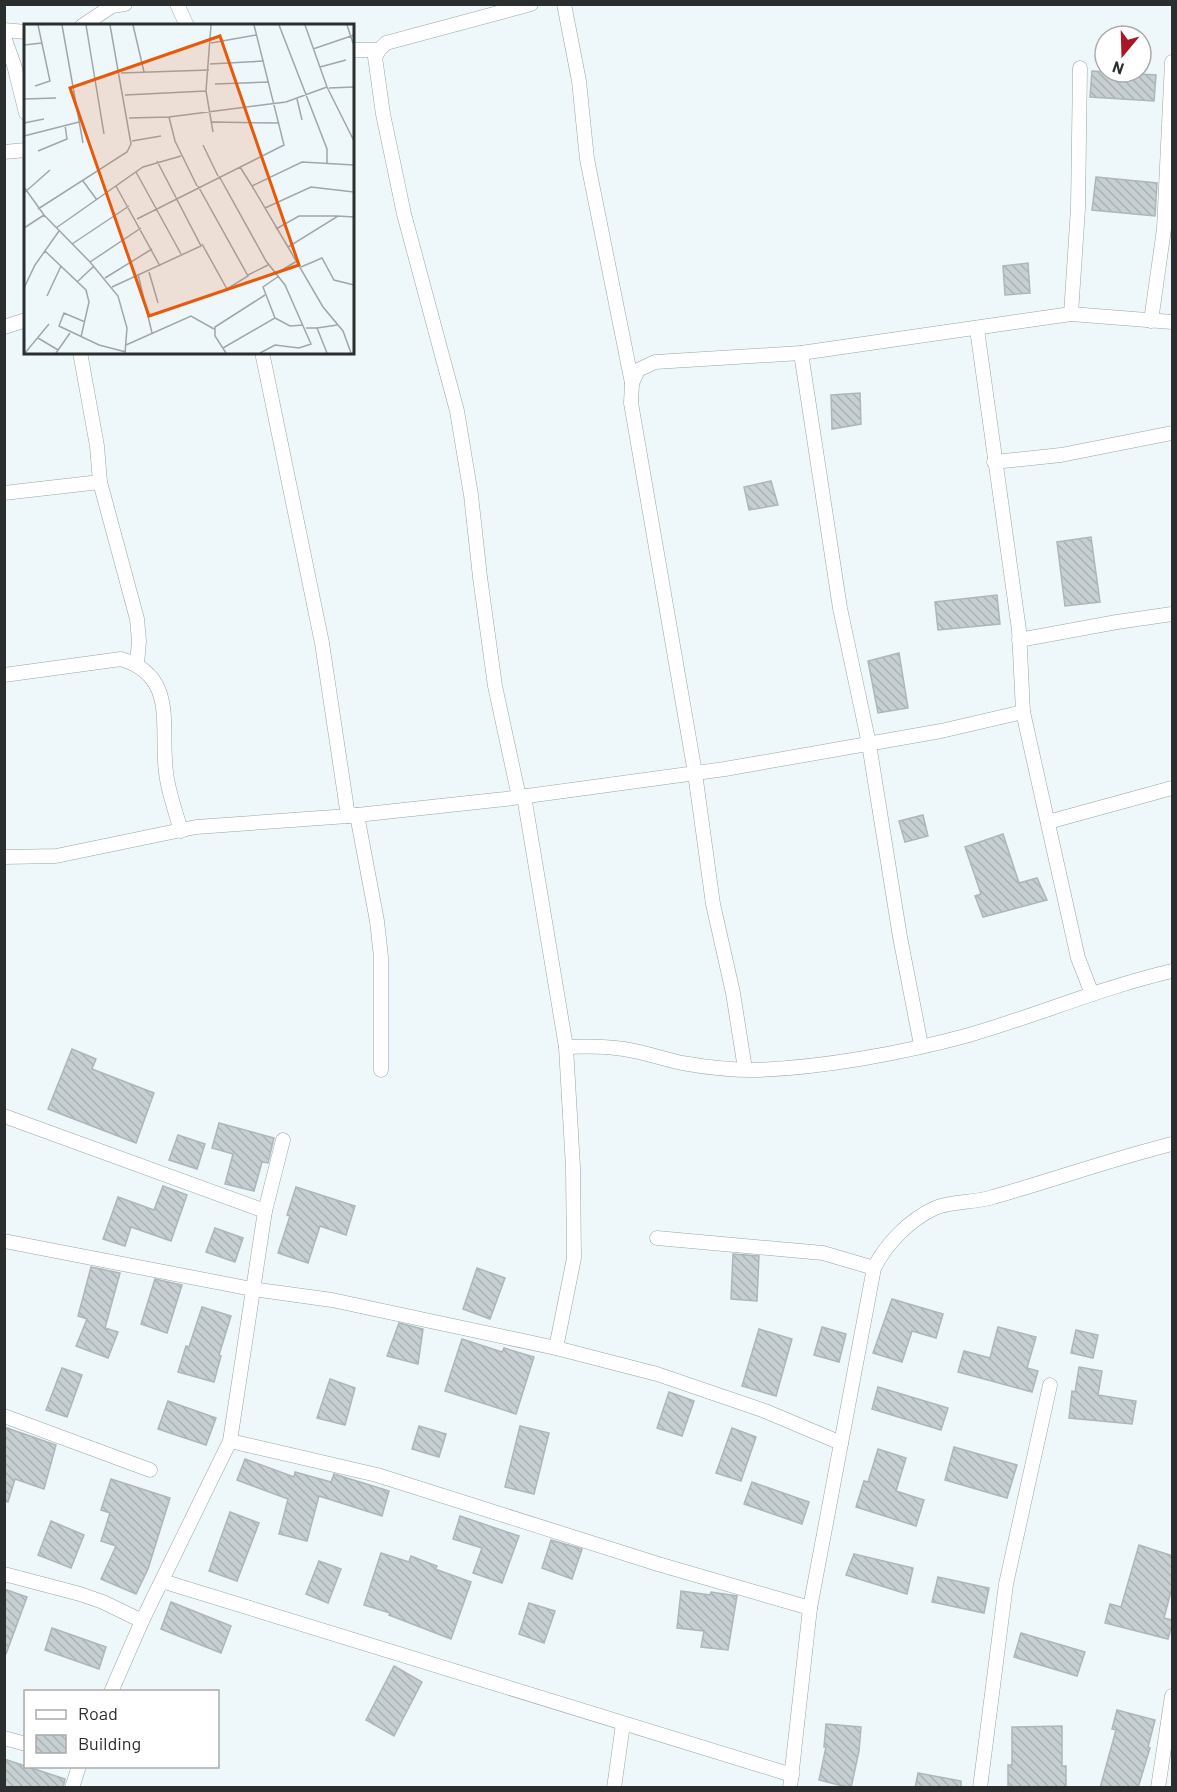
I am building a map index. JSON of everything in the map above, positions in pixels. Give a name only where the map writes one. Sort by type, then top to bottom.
[{"type":"street","points":[[85,24],[112,6],[125,4]]},
{"type":"street","points":[[177,4],[187,24]]},
{"type":"street","points":[[531,4],[386,43],[375,57],[383,114],[404,214],[457,411],[471,495],[495,686],[522,796],[566,1047],[573,1167],[574,1258],[556,1348]]},
{"type":"street","points":[[564,4],[579,81],[587,159],[632,383],[631,403],[695,773],[713,904],[733,993],[745,1069]]},
{"type":"street","points":[[4,30],[24,32]]},
{"type":"street","points":[[4,37],[24,105]]},
{"type":"street","points":[[354,50],[379,50]]},
{"type":"street","points":[[1151,321],[1164,229],[1173,62]]},
{"type":"street","points":[[1071,314],[1078,208],[1080,68]]},
{"type":"street","points":[[4,152],[24,150]]},
{"type":"street","points":[[632,383],[638,370],[655,362],[801,353],[1071,314],[1173,322]]},
{"type":"street","points":[[4,327],[24,321]]},
{"type":"street","points":[[976,329],[1019,640],[1023,712],[1078,958],[1092,994]]},
{"type":"street","points":[[801,353],[840,608],[869,744],[900,937],[921,1045]]},
{"type":"street","points":[[80,354],[97,446],[100,482],[137,619],[139,641],[137,664]]},
{"type":"street","points":[[262,354],[322,643],[352,816],[378,930],[381,957],[381,1070]]},
{"type":"street","points":[[994,462],[1061,455],[1173,433]]},
{"type":"street","points":[[4,493],[100,482]]},
{"type":"street","points":[[1019,640],[1173,614]]},
{"type":"street","points":[[4,675],[121,659],[137,664],[150,675],[159,690],[164,715],[166,772],[181,831]]},
{"type":"street","points":[[4,857],[56,856],[181,831],[236,823],[352,816],[695,773],[940,731],[1023,712]]},
{"type":"street","points":[[1048,822],[1173,788]]},
{"type":"street","points":[[566,1047],[601,1046],[626,1049],[683,1063],[745,1069],[788,1068],[859,1059],[969,1035],[1129,981],[1173,970]]},
{"type":"street","points":[[4,1116],[265,1211]]},
{"type":"street","points":[[112,1690],[142,1621],[230,1441],[265,1211],[283,1140]]},
{"type":"street","points":[[162,1581],[623,1724],[791,1781],[810,1608],[874,1268],[883,1251],[915,1220],[936,1207],[978,1202],[1125,1156],[1173,1144]]},
{"type":"street","points":[[657,1238],[823,1254],[874,1268]]},
{"type":"street","points":[[4,1241],[252,1289],[332,1300],[556,1348],[657,1374],[765,1411],[842,1443]]},
{"type":"street","points":[[980,1788],[1006,1584],[1050,1385]]},
{"type":"street","points":[[4,1416],[150,1470]]},
{"type":"street","points":[[230,1441],[377,1475],[658,1564],[810,1608]]},
{"type":"street","points":[[4,1574],[80,1594],[103,1602],[142,1621]]},
{"type":"street","points":[[1158,1788],[1173,1696]]},
{"type":"street","points":[[614,1788],[623,1724]]},
{"type":"street","points":[[4,1738],[24,1743]]},
{"type":"street","points":[[72,1788],[79,1768]]},
{"type":"building","points":[[1092,71],[1093,84],[1153,84],[1153,75],[1156,75],[1154,101],[1090,97]]},
{"type":"building","points":[[1096,177],[1157,183],[1155,216],[1092,210]]},
{"type":"building","points":[[1028,263],[1030,293],[1005,295],[1003,266]]},
{"type":"building","points":[[860,393],[861,424],[832,429],[831,395]]},
{"type":"building","points":[[771,481],[778,505],[749,510],[744,487]]},
{"type":"building","points":[[1091,537],[1100,602],[1065,606],[1057,542]]},
{"type":"building","points":[[997,595],[1000,624],[938,630],[935,602]]},
{"type":"building","points":[[899,653],[908,708],[878,713],[868,661]]},
{"type":"building","points":[[923,815],[928,836],[905,842],[899,821]]},
{"type":"building","points":[[1003,834],[1019,883],[1037,878],[1047,900],[983,917],[975,896],[981,894],[965,847]]},
{"type":"building","points":[[72,1049],[96,1059],[92,1069],[154,1093],[136,1143],[48,1109]]},
{"type":"building","points":[[219,1123],[274,1138],[268,1163],[262,1162],[254,1191],[225,1184],[233,1154],[212,1148]]},
{"type":"building","points":[[178,1135],[205,1144],[197,1169],[169,1160]]},
{"type":"building","points":[[163,1186],[187,1195],[171,1241],[131,1227],[125,1246],[103,1239],[118,1197],[154,1210]]},
{"type":"building","points":[[296,1187],[355,1206],[346,1235],[320,1226],[308,1263],[278,1253],[290,1216],[287,1215]]},
{"type":"building","points":[[215,1228],[243,1238],[235,1262],[206,1252]]},
{"type":"building","points":[[733,1254],[759,1256],[757,1301],[731,1299]]},
{"type":"building","points":[[91,1267],[120,1273],[105,1328],[118,1332],[108,1358],[76,1346],[87,1319],[78,1316]]},
{"type":"building","points":[[477,1268],[505,1278],[490,1319],[463,1309]]},
{"type":"building","points":[[155,1279],[182,1285],[167,1333],[141,1324]]},
{"type":"building","points":[[892,1299],[943,1314],[936,1338],[912,1331],[902,1362],[873,1353]]},
{"type":"building","points":[[202,1307],[231,1316],[219,1355],[221,1356],[214,1382],[178,1372]]},
{"type":"building","points":[[399,1323],[423,1329],[418,1364],[387,1356]]},
{"type":"building","points":[[822,1327],[846,1334],[839,1362],[814,1355]]},
{"type":"building","points":[[998,1327],[1036,1337],[1027,1368],[1038,1371],[1032,1392],[958,1372],[964,1351],[990,1358]]},
{"type":"building","points":[[759,1329],[792,1339],[776,1396],[742,1386]]},
{"type":"building","points":[[1076,1330],[1098,1335],[1093,1358],[1071,1353]]},
{"type":"building","points":[[462,1339],[502,1352],[504,1348],[534,1357],[516,1414],[445,1391]]},
{"type":"building","points":[[1079,1367],[1102,1371],[1098,1395],[1136,1401],[1132,1424],[1069,1418],[1072,1391],[1075,1392]]},
{"type":"building","points":[[62,1368],[82,1375],[67,1417],[46,1410]]},
{"type":"building","points":[[330,1379],[355,1388],[345,1425],[317,1418]]},
{"type":"building","points":[[878,1387],[948,1408],[941,1430],[872,1409]]},
{"type":"building","points":[[669,1392],[694,1401],[682,1436],[657,1428]]},
{"type":"building","points":[[168,1401],[216,1418],[206,1445],[158,1429]]},
{"type":"building","points":[[419,1426],[446,1434],[439,1457],[412,1449]]},
{"type":"building","points":[[520,1426],[549,1433],[534,1494],[505,1487]]},
{"type":"building","points":[[4,1427],[56,1445],[44,1489],[15,1479],[8,1502],[4,1501]]},
{"type":"building","points":[[732,1428],[756,1437],[741,1481],[716,1473]]},
{"type":"building","points":[[954,1447],[1017,1465],[1007,1498],[945,1480]]},
{"type":"building","points":[[878,1449],[906,1458],[896,1491],[924,1500],[916,1526],[856,1507],[864,1481],[868,1482]]},
{"type":"building","points":[[245,1459],[294,1477],[295,1472],[331,1482],[334,1474],[389,1491],[382,1516],[319,1496],[307,1541],[279,1534],[288,1499],[237,1480]]},
{"type":"building","points":[[111,1479],[170,1498],[148,1569],[136,1594],[101,1579],[116,1546],[101,1541],[110,1513],[101,1510]]},
{"type":"building","points":[[752,1482],[809,1502],[802,1524],[744,1504]]},
{"type":"building","points":[[230,1512],[259,1523],[237,1581],[209,1571]]},
{"type":"building","points":[[460,1516],[519,1536],[502,1583],[473,1573],[482,1548],[453,1539]]},
{"type":"building","points":[[51,1521],[84,1535],[71,1568],[38,1555]]},
{"type":"building","points":[[551,1540],[582,1549],[572,1579],[542,1568]]},
{"type":"building","points":[[1139,1545],[1173,1556],[1173,1584],[1164,1618],[1173,1620],[1168,1639],[1105,1623],[1110,1604],[1121,1607]]},
{"type":"building","points":[[381,1553],[409,1562],[411,1556],[437,1566],[435,1569],[471,1582],[451,1639],[389,1615],[390,1613],[364,1605]]},
{"type":"building","points":[[854,1554],[913,1568],[907,1594],[846,1575]]},
{"type":"building","points":[[319,1561],[341,1569],[328,1603],[306,1594]]},
{"type":"building","points":[[938,1577],[989,1588],[984,1613],[932,1602]]},
{"type":"building","points":[[4,1589],[27,1597],[6,1654],[4,1654]]},
{"type":"building","points":[[681,1591],[737,1596],[728,1650],[701,1647],[704,1631],[677,1628]]},
{"type":"building","points":[[171,1602],[231,1626],[221,1653],[161,1629]]},
{"type":"building","points":[[529,1603],[555,1611],[544,1643],[519,1634]]},
{"type":"building","points":[[52,1628],[106,1647],[99,1669],[45,1650]]},
{"type":"building","points":[[1021,1633],[1085,1652],[1077,1676],[1014,1657]]},
{"type":"building","points":[[394,1666],[422,1682],[394,1736],[366,1720]]},
{"type":"building","points":[[1117,1710],[1155,1720],[1148,1747],[1150,1748],[1138,1788],[1100,1788],[1116,1730],[1112,1729]]},
{"type":"building","points":[[826,1724],[861,1727],[859,1751],[851,1788],[819,1780],[826,1747],[824,1747]]},
{"type":"building","points":[[1062,1726],[1062,1766],[1066,1766],[1066,1788],[1008,1788],[1008,1765],[1012,1765],[1012,1727]]},
{"type":"building","points":[[4,1759],[24,1766],[24,1768],[31,1768],[65,1779],[63,1788],[4,1788]]},
{"type":"building","points":[[918,1773],[961,1781],[961,1788],[915,1788]]}]
